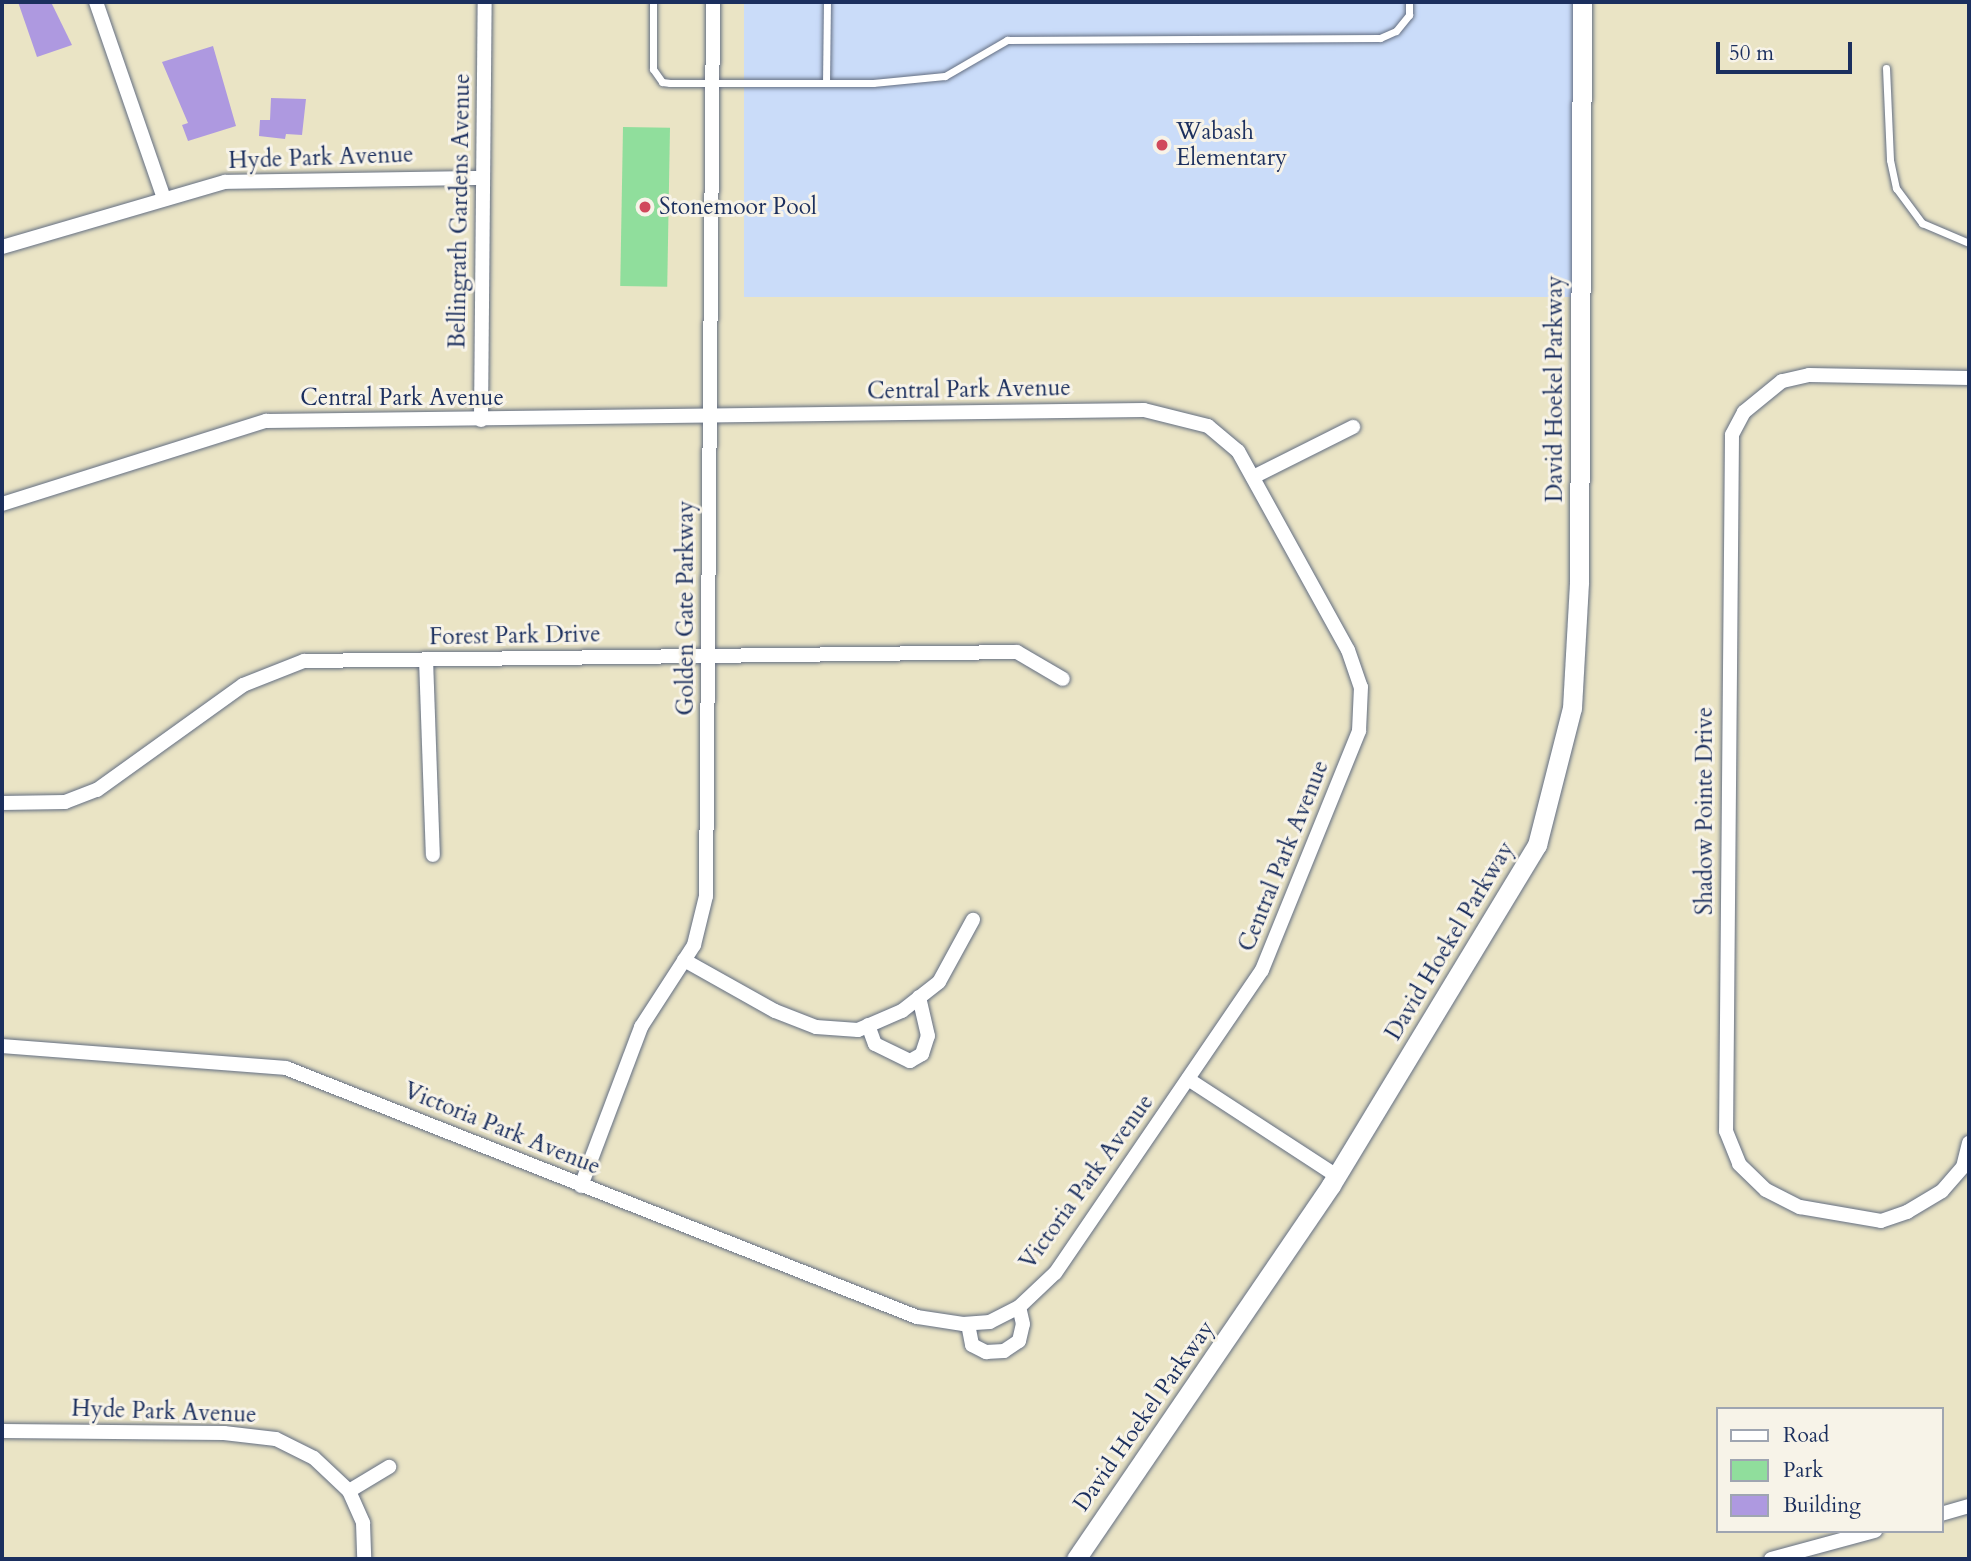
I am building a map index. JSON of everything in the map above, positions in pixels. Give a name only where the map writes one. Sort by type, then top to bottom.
[{"type":"main road","name":"David Hoekel Parkway","points":[[1076,1559],[1335,1175],[1537,845],[1572,708],[1579,582],[1582,2]]},
{"type":"street","points":[[96,2],[163,198]]},
{"type":"street","name":"Bellingrath Gardens Avenue","points":[[481,420],[485,2]]},
{"type":"street","name":"Golden Gate Parkway","points":[[580,1186],[641,1027],[694,945],[706,896],[713,2]]},
{"type":"street","name":"Hyde Park Avenue","points":[[2,247],[225,182],[265,178],[483,178]]},
{"type":"street","name":"Shadow Pointe Drive","points":[[1969,378],[1809,375],[1782,381],[1744,412],[1732,435],[1726,1131],[1739,1164],[1766,1191],[1800,1207],[1881,1221],[1907,1213],[1942,1191],[1963,1167],[1969,1143]]},
{"type":"street","name":"Central Park Avenue","points":[[2,505],[266,421],[709,418],[1144,410],[1208,426],[1238,451],[1348,650],[1361,687],[1359,731],[1262,970],[1188,1079]]},
{"type":"street","points":[[1253,477],[1353,427]]},
{"type":"street","name":"Forest Park Drive","points":[[2,803],[65,802],[97,790],[243,685],[271,670],[304,661],[1017,652],[1063,678]]},
{"type":"street","points":[[426,659],[432,855]]},
{"type":"street","points":[[684,960],[775,1011],[816,1027],[859,1030],[902,1011],[939,982],[973,920]]},
{"type":"street","points":[[868,1025],[875,1044],[910,1061],[922,1054],[928,1036],[919,997]]},
{"type":"street","name":"Victoria Park Avenue","points":[[2,1046],[286,1068],[917,1317],[968,1324],[990,1322],[1019,1307],[1055,1273],[1188,1079]]},
{"type":"street","points":[[1188,1079],[1335,1175]]},
{"type":"street","points":[[968,1324],[972,1345],[986,1352],[1004,1351],[1018,1340],[1024,1324],[1019,1307]]},
{"type":"street","name":"Hyde Park Avenue","points":[[2,1432],[224,1433],[276,1439],[314,1458],[349,1491],[363,1523],[364,1559]]},
{"type":"street","points":[[349,1491],[389,1467]]},
{"type":"street","points":[[1943,1513],[1969,1506]]},
{"type":"street","points":[[1771,1559],[1868,1533]]},
{"type":"lane","points":[[653,2],[652,53],[656,76],[670,83],[826,83],[945,76],[1007,40],[1380,38],[1396,31],[1409,15],[1409,2]]},
{"type":"lane","points":[[826,83],[827,2]]},
{"type":"lane","points":[[1886,68],[1890,160],[1896,188],[1922,223],[1969,243]]},
{"type":"shaded area","name":"Wabash Elementary","points":[[744,2],[1582,2],[1582,297],[744,297]]},
{"type":"green space","name":"Stonemoor Pool","points":[[623,127],[670,128],[667,287],[620,286]]},
{"type":"building","points":[[18,2],[51,2],[72,45],[37,57]]},
{"type":"building","points":[[213,46],[236,126],[188,141],[182,125],[188,123],[162,62]]},
{"type":"building","points":[[271,98],[306,99],[302,135],[286,134],[285,139],[259,136],[260,120],[270,120]]},
{"type":"place","name":"Wabash Elementary","points":[[1162,145]]},
{"type":"place","name":"Stonemoor Pool","points":[[645,207]]}]
